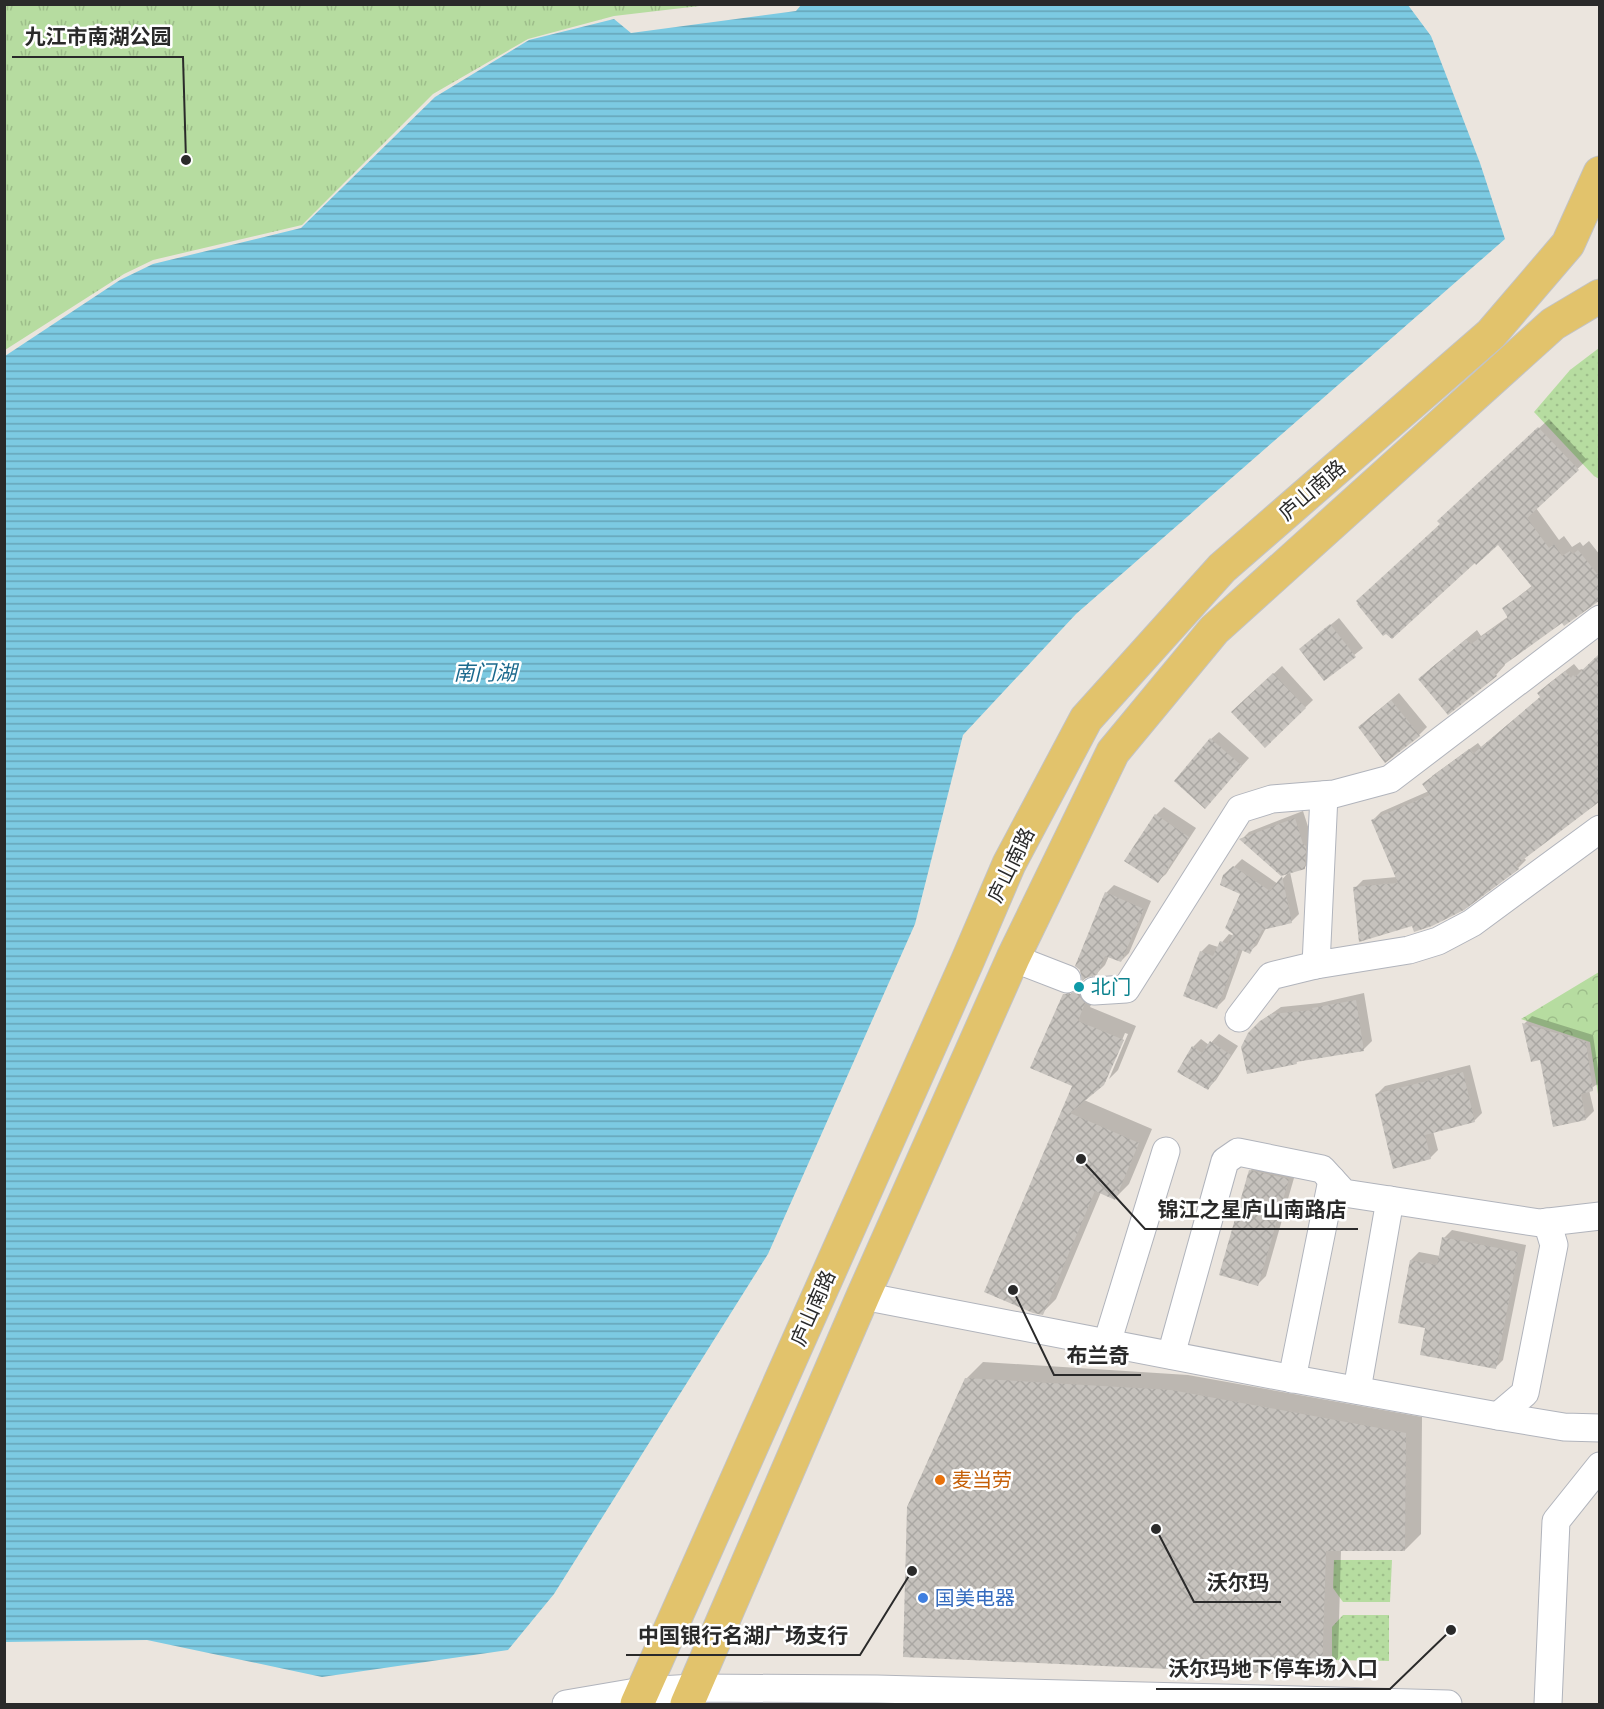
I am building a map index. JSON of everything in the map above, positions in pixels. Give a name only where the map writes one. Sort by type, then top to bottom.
[{"type":"main road","name":"庐山南路","points":[[640,1698],[968,962],[1009,864],[1086,719],[1222,568],[1491,334],[1568,244],[1599,173]]},
{"type":"main road","name":"庐山南路","points":[[691,1696],[863,1296],[1013,958],[1113,752],[1214,630],[1553,324],[1599,296]]},
{"type":"street","points":[[1094,991],[1126,989],[1240,809],[1272,799],[1324,795],[1390,779],[1599,620]]},
{"type":"street","points":[[1316,965],[1324,795]]},
{"type":"street","points":[[1239,1018],[1271,976],[1316,965],[1410,950],[1438,941],[1480,917],[1599,829]]},
{"type":"street","points":[[1013,958],[1067,979]]},
{"type":"street","points":[[1107,1343],[1166,1150]]},
{"type":"street","points":[[1171,1355],[1225,1161],[1238,1152],[1322,1169],[1344,1193],[1540,1223],[1599,1216]]},
{"type":"street","points":[[1292,1378],[1332,1180]]},
{"type":"street","points":[[1357,1390],[1390,1200]]},
{"type":"street","points":[[1498,1416],[1525,1393],[1554,1245],[1547,1222]]},
{"type":"street","points":[[863,1296],[1498,1416],[1564,1427],[1599,1428]]},
{"type":"street","points":[[1548,1704],[1556,1521],[1599,1466]]},
{"type":"street","points":[[566,1704],[691,1696],[1448,1704]]},
{"type":"green space","points":[[5,4],[708,5],[614,16],[528,39],[433,94],[302,225],[153,260],[124,274],[5,350]]},
{"type":"green space","points":[[1599,348],[1599,479],[1534,412],[1570,370]]},
{"type":"green space","points":[[1599,972],[1599,1101],[1590,1042],[1521,1019]]},
{"type":"green space","points":[[1334,1560],[1392,1560],[1390,1602],[1343,1602],[1333,1588]]},
{"type":"green space","points":[[1343,1615],[1389,1615],[1389,1661],[1332,1660],[1332,1627]]},
{"type":"water","name":"南门湖","points":[[801,5],[1408,5],[1431,36],[1480,163],[1505,239],[1076,614],[963,735],[915,924],[768,1254],[554,1594],[508,1650],[322,1677],[147,1640],[5,1642],[5,356],[120,280],[153,264],[301,228],[435,97],[529,40],[614,19],[631,33],[796,11]]},
{"type":"building","points":[[1538,427],[1579,470],[1527,518],[1549,548],[1554,544],[1562,556],[1570,551],[1573,554],[1578,550],[1599,576],[1599,601],[1564,626],[1562,623],[1494,672],[1497,676],[1448,715],[1418,679],[1466,639],[1471,644],[1508,618],[1502,608],[1532,587],[1498,545],[1392,639],[1386,634],[1383,636],[1356,601],[1440,524],[1437,521]]},
{"type":"building","points":[[1330,624],[1356,657],[1324,681],[1299,649]]},
{"type":"building","points":[[1599,654],[1599,802],[1516,865],[1519,869],[1464,910],[1414,932],[1412,926],[1359,942],[1353,887],[1398,883],[1371,820],[1430,795],[1422,784],[1469,749],[1473,754],[1540,697],[1537,693],[1565,671],[1571,678],[1573,675],[1575,677]]},
{"type":"building","points":[[1273,673],[1306,708],[1265,748],[1231,712]]},
{"type":"building","points":[[1391,700],[1420,736],[1385,763],[1358,727]]},
{"type":"building","points":[[1210,738],[1242,766],[1205,809],[1174,781]]},
{"type":"building","points":[[1155,814],[1189,837],[1158,883],[1124,861]]},
{"type":"building","points":[[1295,818],[1303,844],[1306,846],[1305,869],[1281,876],[1239,839]]},
{"type":"building","points":[[1233,866],[1270,891],[1282,876],[1292,923],[1262,930],[1250,954],[1239,949],[1217,1009],[1183,996],[1200,951],[1213,956],[1220,941],[1228,944],[1233,934],[1225,928],[1240,894],[1220,885],[1223,875]]},
{"type":"building","points":[[1105,892],[1144,909],[1121,962],[1105,956],[1097,975],[1082,981],[1080,970],[1075,966]]},
{"type":"building","points":[[1079,989],[1081,999],[1085,1003],[1078,1021],[1124,1040],[1104,1085],[1070,1113],[1139,1143],[1115,1200],[1095,1191],[1043,1315],[984,1292],[1072,1086],[1030,1068],[1063,994],[1070,994]]},
{"type":"building","points":[[1356,1000],[1364,1051],[1296,1062],[1297,1064],[1247,1074],[1241,1047],[1248,1033],[1260,1021],[1271,1014],[1313,1010],[1312,1008]]},
{"type":"building","points":[[1522,1023],[1586,1042],[1593,1091],[1581,1094],[1586,1120],[1553,1127],[1540,1060],[1531,1062]]},
{"type":"building","points":[[1210,1041],[1231,1055],[1208,1090],[1177,1072],[1192,1046],[1202,1053]]},
{"type":"building","points":[[1463,1072],[1475,1122],[1425,1135],[1431,1159],[1393,1169],[1375,1094]]},
{"type":"building","points":[[1249,1170],[1289,1179],[1258,1286],[1219,1275]]},
{"type":"building","points":[[1442,1237],[1518,1252],[1496,1369],[1420,1355],[1425,1328],[1398,1323],[1410,1260],[1437,1265]]},
{"type":"building","points":[[965,1378],[1171,1390],[1406,1433],[1405,1551],[1326,1551],[1322,1676],[903,1657],[907,1507]]},
{"type":"place","name":"九江市南湖公园","points":[[186,160]]},
{"type":"place","name":"北门","points":[[1079,987]]},
{"type":"place","name":"锦江之星庐山南路店","points":[[1081,1159]]},
{"type":"place","name":"布兰奇","points":[[1013,1290]]},
{"type":"place","name":"麦当劳","points":[[940,1480]]},
{"type":"place","name":"沃尔玛","points":[[1156,1529]]},
{"type":"place","name":"中国银行名湖广场支行","points":[[912,1571]]},
{"type":"place","name":"国美电器","points":[[923,1598]]},
{"type":"place","name":"沃尔玛地下停车场入口","points":[[1451,1630]]}]
